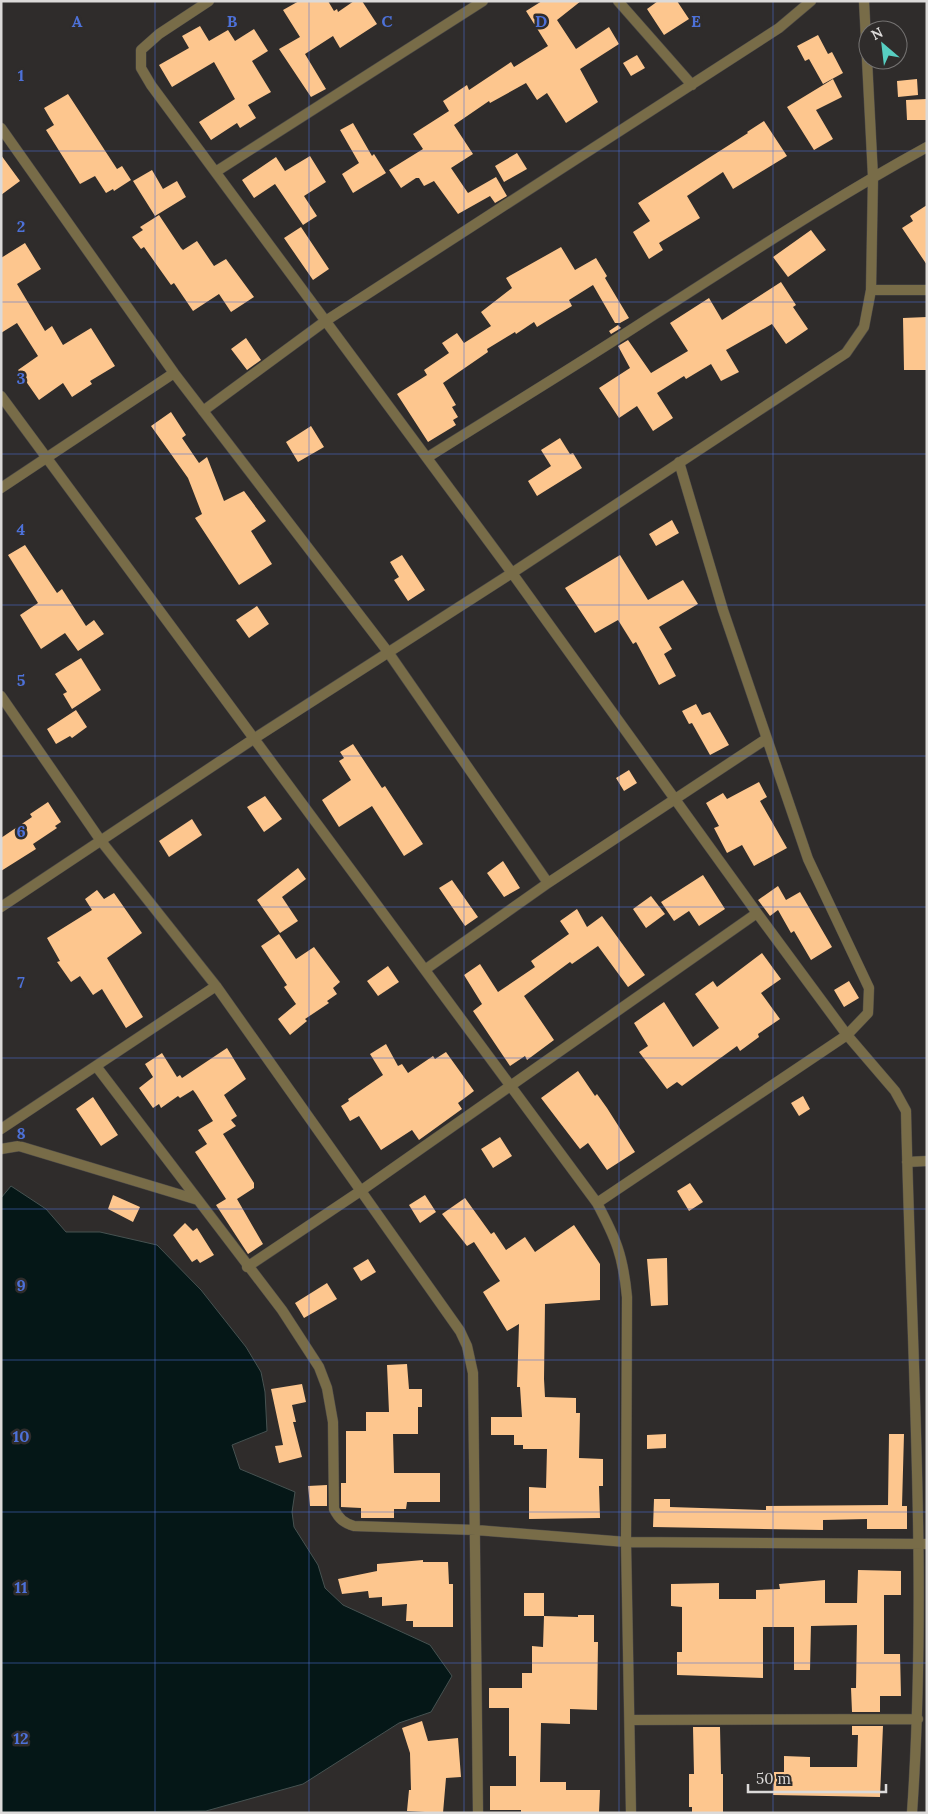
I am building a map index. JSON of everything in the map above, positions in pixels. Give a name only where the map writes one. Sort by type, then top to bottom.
[{"type":"street","points":[[209,1],[160,34],[141,50],[141,68],[151,85],[217,171],[324,322],[428,457],[757,913],[847,1035],[894,1091],[906,1111],[922,1435],[922,1544],[918,1719],[912,1813]]},
{"type":"street","points":[[217,171],[482,1]]},
{"type":"street","points":[[618,1],[692,85]]},
{"type":"street","points":[[203,411],[324,322],[779,28],[811,1]]},
{"type":"street","points":[[1,907],[23,890],[101,842],[255,738],[846,353],[864,327],[871,290],[873,177],[864,1]]},
{"type":"street","points":[[1,128],[174,373],[388,652],[548,883]]},
{"type":"street","points":[[428,457],[873,177],[927,147]]},
{"type":"street","points":[[871,290],[927,290]]},
{"type":"street","points":[[1,488],[174,373]]},
{"type":"street","points":[[1,396],[511,1085],[596,1203],[617,1241],[624,1270],[627,1297],[626,1542],[631,1813]]},
{"type":"street","points":[[596,1203],[847,1035],[868,1013],[869,988],[808,858],[723,610],[679,462]]},
{"type":"street","points":[[1,696],[101,842],[216,986],[362,1190],[460,1331],[467,1346],[473,1373],[478,1813]]},
{"type":"street","points":[[426,969],[548,883],[766,739]]},
{"type":"street","points":[[247,1267],[362,1190],[757,913]]},
{"type":"street","points":[[1,1129],[216,986]]},
{"type":"street","points":[[96,1066],[247,1267],[282,1310],[319,1367],[327,1388],[333,1422],[334,1498],[338,1516],[345,1524],[354,1526],[476,1530],[626,1542],[922,1544]]},
{"type":"street","points":[[1,1149],[19,1146],[198,1200]]},
{"type":"street","points":[[908,1162],[927,1161]]},
{"type":"street","points":[[630,1720],[918,1719]]},
{"type":"shaded area","points":[[11,1186],[46,1209],[66,1232],[100,1232],[157,1245],[201,1290],[246,1347],[261,1372],[265,1392],[267,1431],[232,1445],[240,1469],[295,1492],[292,1512],[294,1527],[318,1565],[325,1588],[343,1605],[430,1645],[452,1676],[431,1712],[399,1723],[303,1784],[206,1811],[1,1813],[1,1198]]},
{"type":"building","points":[[299,1],[328,1],[334,11],[337,9],[338,12],[354,1],[362,1],[377,24],[340,48],[333,36],[305,54],[326,89],[311,97],[279,49],[300,37],[283,10]]},
{"type":"building","points":[[542,1],[581,1],[557,20],[576,49],[609,27],[619,44],[580,69],[598,102],[566,123],[547,93],[537,100],[526,83],[490,103],[489,101],[454,125],[473,154],[451,168],[468,193],[496,177],[507,196],[495,203],[490,196],[458,214],[434,181],[424,186],[419,178],[416,178],[401,188],[389,170],[423,149],[413,134],[449,111],[443,101],[467,85],[469,90],[511,62],[514,67],[548,46],[526,11]]},
{"type":"building","points":[[658,1],[677,1],[689,19],[664,35],[647,9]]},
{"type":"building","points":[[200,26],[209,41],[228,30],[235,41],[254,29],[268,51],[252,61],[271,92],[248,105],[256,118],[240,128],[237,123],[211,140],[199,122],[235,99],[214,62],[172,87],[159,65],[189,48],[182,36]]},
{"type":"building","points":[[818,35],[828,54],[832,52],[843,73],[823,84],[809,59],[805,61],[797,46]]},
{"type":"building","points":[[637,55],[645,68],[631,76],[623,63]]},
{"type":"building","points":[[833,79],[842,97],[816,110],[833,139],[814,150],[787,107]]},
{"type":"building","points":[[917,79],[918,95],[898,97],[897,81]]},
{"type":"building","points":[[68,94],[117,169],[122,166],[131,180],[114,191],[113,189],[106,193],[95,176],[80,184],[46,130],[54,125],[44,108]]},
{"type":"building","points":[[927,99],[927,120],[907,120],[906,100]]},
{"type":"building","points":[[764,121],[787,156],[733,189],[723,172],[687,196],[700,218],[659,243],[663,250],[649,259],[633,232],[650,221],[638,203]]},
{"type":"building","points":[[353,123],[372,156],[374,154],[386,173],[353,193],[342,174],[359,163],[340,130]]},
{"type":"building","points":[[517,153],[527,169],[504,182],[495,166]]},
{"type":"building","points":[[1,155],[20,181],[1,195]]},
{"type":"building","points":[[310,156],[326,182],[304,196],[317,216],[303,225],[275,184],[254,198],[242,180],[276,157],[285,171]]},
{"type":"building","points":[[152,170],[163,189],[177,181],[186,197],[155,216],[133,181]]},
{"type":"building","points":[[927,205],[927,265],[902,228],[913,221],[910,216]]},
{"type":"building","points":[[159,215],[183,250],[197,241],[214,266],[226,259],[254,297],[231,312],[219,294],[193,311],[174,283],[171,285],[144,247],[141,249],[132,237],[143,230],[140,227]]},
{"type":"building","points":[[301,227],[329,269],[313,280],[284,238]]},
{"type":"building","points":[[811,230],[826,250],[788,277],[773,257]]},
{"type":"building","points":[[25,243],[41,269],[17,284],[45,331],[52,326],[63,345],[91,328],[115,366],[90,381],[92,384],[72,397],[63,383],[39,400],[18,370],[38,356],[17,323],[1,333],[1,258]]},
{"type":"building","points":[[561,247],[575,270],[596,258],[607,276],[605,278],[629,318],[620,323],[615,323],[593,285],[569,300],[572,306],[537,327],[534,322],[487,349],[488,352],[443,383],[456,405],[452,407],[458,417],[453,420],[456,425],[428,442],[397,394],[427,375],[424,370],[449,353],[442,343],[457,333],[464,343],[491,326],[481,312],[512,288],[506,278]]},
{"type":"building","points":[[781,282],[796,305],[793,307],[808,329],[786,344],[772,324],[726,350],[739,372],[721,381],[711,364],[686,379],[684,376],[657,393],[673,418],[653,431],[637,406],[619,418],[599,388],[630,368],[618,346],[628,340],[651,373],[688,351],[670,323],[709,298],[722,320]]},
{"type":"building","points":[[927,317],[927,370],[904,370],[903,318]]},
{"type":"building","points":[[618,325],[621,328],[611,334],[609,331]]},
{"type":"building","points":[[246,338],[261,360],[247,370],[231,349]]},
{"type":"building","points":[[171,412],[186,435],[182,438],[199,463],[207,457],[224,501],[244,491],[266,521],[251,531],[272,564],[239,585],[195,518],[202,514],[188,478],[151,426]]},
{"type":"building","points":[[311,426],[324,447],[298,462],[286,442]]},
{"type":"building","points":[[560,438],[570,454],[573,453],[582,468],[537,496],[528,481],[551,466],[541,450]]},
{"type":"building","points":[[672,520],[679,533],[656,546],[649,534]]},
{"type":"building","points":[[25,545],[57,593],[62,589],[86,626],[94,620],[104,634],[78,651],[65,633],[41,649],[20,615],[38,603],[8,555]]},
{"type":"building","points":[[402,555],[425,590],[408,601],[394,580],[399,577],[390,562]]},
{"type":"building","points":[[620,555],[648,600],[683,580],[698,604],[659,627],[672,649],[664,654],[676,676],[659,685],[636,642],[633,644],[618,620],[595,633],[565,588]]},
{"type":"building","points":[[257,606],[269,624],[249,638],[236,620]]},
{"type":"building","points":[[81,658],[101,690],[72,709],[63,694],[67,692],[55,674]]},
{"type":"building","points":[[696,704],[702,715],[710,712],[729,745],[710,755],[692,723],[689,724],[682,711]]},
{"type":"building","points":[[76,710],[87,727],[72,738],[70,736],[56,744],[47,729]]},
{"type":"building","points":[[353,744],[382,788],[385,786],[423,844],[404,856],[372,806],[339,827],[322,800],[351,780],[339,761],[344,758],[340,752]]},
{"type":"building","points":[[629,770],[637,783],[624,791],[616,778]]},
{"type":"building","points":[[759,782],[767,797],[760,801],[787,848],[754,866],[742,845],[727,853],[714,828],[719,826],[706,803],[723,793],[727,799]]},
{"type":"building","points":[[265,796],[282,819],[264,832],[247,807]]},
{"type":"building","points":[[48,802],[61,822],[55,826],[57,828],[33,844],[36,849],[1,871],[1,838],[32,817],[30,814]]},
{"type":"building","points":[[192,819],[202,835],[169,857],[159,841]]},
{"type":"building","points":[[503,861],[520,888],[504,897],[487,873]]},
{"type":"building","points":[[298,868],[306,879],[282,897],[298,921],[280,933],[257,900]]},
{"type":"building","points":[[703,875],[725,909],[699,926],[689,911],[674,921],[661,902]]},
{"type":"building","points":[[452,880],[478,917],[465,926],[439,888]]},
{"type":"building","points":[[778,886],[786,900],[800,892],[832,947],[811,960],[794,931],[791,933],[778,910],[770,916],[758,900]]},
{"type":"building","points":[[97,890],[104,899],[114,893],[142,933],[107,958],[143,1017],[126,1028],[102,989],[93,995],[80,976],[71,982],[57,962],[60,961],[47,938],[92,910],[85,899]]},
{"type":"building","points":[[651,896],[665,914],[646,928],[633,909]]},
{"type":"building","points":[[577,909],[587,927],[602,916],[645,975],[628,987],[598,946],[572,964],[570,962],[524,996],[554,1040],[527,1060],[525,1056],[510,1066],[473,1011],[482,1004],[464,975],[480,964],[498,992],[535,967],[531,961],[569,934],[560,921]]},
{"type":"building","points":[[279,934],[296,959],[314,947],[340,982],[333,988],[337,994],[327,1001],[329,1003],[305,1019],[307,1021],[290,1035],[278,1019],[296,1004],[284,987],[287,985],[261,946]]},
{"type":"building","points":[[762,953],[781,979],[761,993],[780,1019],[758,1034],[759,1037],[740,1051],[737,1046],[682,1086],[677,1082],[667,1089],[639,1052],[648,1046],[634,1023],[664,1002],[693,1047],[719,1028],[695,994],[713,981],[717,987]]},
{"type":"building","points":[[388,966],[399,982],[378,996],[367,981]]},
{"type":"building","points":[[849,981],[859,998],[844,1007],[834,990]]},
{"type":"building","points":[[386,1044],[398,1066],[402,1064],[408,1073],[433,1056],[435,1059],[446,1052],[474,1091],[458,1103],[462,1109],[419,1140],[412,1130],[381,1150],[359,1116],[350,1121],[341,1106],[383,1075],[370,1054]]},
{"type":"building","points":[[227,1048],[246,1079],[224,1095],[237,1116],[231,1120],[236,1126],[223,1134],[254,1183],[254,1188],[237,1199],[263,1244],[248,1254],[216,1205],[226,1199],[195,1152],[207,1144],[198,1130],[213,1121],[196,1094],[193,1090],[180,1098],[178,1096],[161,1108],[159,1104],[153,1108],[139,1088],[153,1077],[145,1064],[162,1053],[177,1077],[180,1075],[182,1078]]},
{"type":"building","points":[[578,1071],[595,1096],[597,1094],[607,1108],[635,1152],[607,1170],[588,1143],[580,1149],[541,1098]]},
{"type":"building","points":[[803,1096],[810,1109],[799,1116],[791,1103]]},
{"type":"building","points":[[93,1097],[118,1135],[101,1146],[76,1109]]},
{"type":"building","points":[[500,1137],[512,1156],[493,1168],[481,1149]]},
{"type":"building","points":[[690,1183],[703,1202],[689,1211],[677,1191]]},
{"type":"building","points":[[113,1195],[140,1207],[133,1222],[108,1209]]},
{"type":"building","points":[[425,1195],[436,1212],[420,1223],[409,1205]]},
{"type":"building","points":[[465,1198],[491,1234],[494,1232],[506,1250],[525,1237],[535,1252],[574,1225],[600,1264],[600,1300],[545,1304],[544,1379],[545,1397],[576,1398],[576,1413],[580,1413],[579,1458],[603,1459],[603,1486],[599,1486],[600,1518],[529,1519],[529,1487],[546,1488],[547,1449],[523,1449],[523,1445],[514,1445],[514,1435],[491,1435],[491,1417],[522,1417],[520,1387],[517,1387],[519,1324],[507,1331],[483,1292],[500,1281],[474,1242],[467,1246],[442,1214]]},
{"type":"building","points":[[185,1223],[193,1231],[197,1228],[214,1255],[200,1263],[197,1259],[192,1262],[173,1235]]},
{"type":"building","points":[[667,1258],[668,1305],[651,1306],[647,1259]]},
{"type":"building","points":[[368,1259],[376,1272],[361,1281],[353,1268]]},
{"type":"building","points":[[327,1283],[337,1299],[304,1318],[295,1303]]},
{"type":"building","points":[[407,1364],[409,1389],[422,1389],[422,1407],[418,1407],[418,1434],[393,1434],[394,1473],[440,1473],[440,1502],[407,1502],[406,1509],[394,1509],[394,1518],[361,1518],[361,1508],[341,1507],[341,1483],[346,1483],[346,1431],[366,1431],[366,1412],[389,1412],[387,1365]]},
{"type":"building","points":[[302,1384],[306,1402],[292,1405],[296,1422],[293,1422],[302,1457],[279,1463],[275,1446],[283,1445],[271,1389]]},
{"type":"building","points":[[666,1434],[666,1448],[647,1449],[647,1435]]},
{"type":"building","points":[[889,1434],[904,1434],[902,1506],[907,1506],[907,1529],[867,1529],[867,1519],[823,1520],[823,1530],[653,1527],[654,1499],[670,1499],[670,1507],[766,1510],[766,1506],[888,1505]]},
{"type":"building","points":[[327,1485],[327,1506],[310,1506],[308,1486]]},
{"type":"building","points":[[423,1560],[423,1562],[448,1562],[449,1584],[453,1584],[453,1627],[413,1627],[413,1621],[406,1621],[407,1604],[382,1606],[382,1597],[369,1598],[368,1591],[342,1594],[338,1579],[377,1571],[377,1564]]},
{"type":"building","points":[[858,1570],[901,1571],[901,1595],[884,1595],[884,1654],[900,1654],[901,1696],[880,1696],[880,1712],[852,1712],[851,1688],[856,1688],[857,1625],[811,1626],[810,1670],[794,1670],[794,1627],[763,1627],[763,1678],[677,1675],[677,1652],[682,1652],[682,1607],[671,1606],[671,1584],[719,1583],[719,1599],[756,1599],[756,1590],[780,1589],[779,1584],[825,1580],[825,1603],[857,1603]]},
{"type":"building","points":[[524,1593],[544,1593],[544,1616],[524,1616]]},
{"type":"building","points":[[578,1615],[594,1615],[594,1642],[598,1642],[597,1710],[570,1709],[570,1724],[541,1723],[540,1782],[566,1782],[566,1790],[600,1790],[599,1813],[521,1813],[521,1810],[490,1810],[490,1786],[516,1786],[516,1756],[509,1756],[509,1708],[489,1708],[489,1688],[522,1688],[522,1673],[532,1673],[532,1646],[543,1647],[544,1616],[578,1617]]},
{"type":"building","points":[[422,1721],[428,1741],[458,1738],[461,1777],[446,1778],[443,1813],[407,1811],[409,1790],[411,1790],[410,1753],[402,1728]]},
{"type":"building","points":[[852,1726],[883,1726],[880,1797],[773,1795],[774,1772],[784,1772],[784,1756],[810,1757],[810,1767],[857,1767],[858,1735],[852,1735]]},
{"type":"building","points":[[693,1727],[720,1727],[723,1813],[692,1813],[692,1807],[689,1807],[689,1774],[694,1774]]}]
